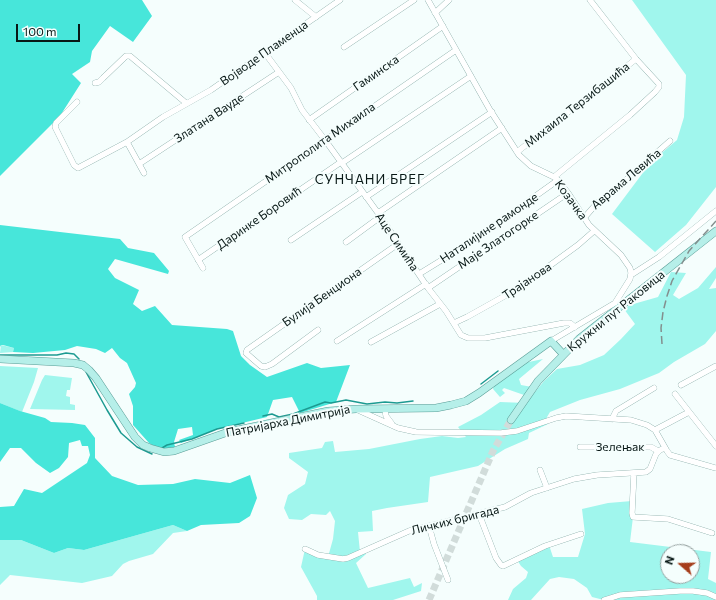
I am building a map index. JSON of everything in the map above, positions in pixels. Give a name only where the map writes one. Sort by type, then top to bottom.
[{"type":"main road","name":"Кружни пут Раковица","points":[[511,420],[533,387],[563,354],[583,335],[716,231]]},
{"type":"main road","points":[[551,341],[563,354]]},
{"type":"main road","name":"Патријарха Димитрија","points":[[0,359],[74,363],[83,365],[96,378],[135,437],[143,445],[164,452],[174,451],[220,434],[332,411],[356,409],[436,408],[451,405],[466,400],[487,388],[551,341]]},
{"type":"street","points":[[296,0],[316,17]]},
{"type":"street","name":"Војводе Пламенца","points":[[77,102],[56,123],[55,127],[76,167],[80,168],[128,142],[163,116],[211,90],[340,0]]},
{"type":"street","points":[[344,47],[414,0]]},
{"type":"street","name":"Козачка","points":[[428,0],[492,112],[517,152],[531,166],[556,178],[594,231],[625,260],[630,268],[631,275]]},
{"type":"street","points":[[435,13],[449,0]]},
{"type":"street","points":[[590,0],[636,59]]},
{"type":"street","name":"Гаминска","points":[[309,120],[442,26]]},
{"type":"street","name":"Митрополита Михаила","points":[[198,260],[185,237],[456,50]]},
{"type":"street","name":"Аце Симића","points":[[265,53],[280,72],[309,120],[326,140],[461,335],[468,338],[489,337],[570,323],[575,328]]},
{"type":"street","points":[[95,83],[99,82],[128,55],[133,57],[186,103]]},
{"type":"street","name":"Наталијине рамонде","points":[[419,274],[471,242],[556,178],[655,92],[659,86],[658,84],[636,59]]},
{"type":"street","name":"Михаила Терзибашића","points":[[517,152],[636,59]]},
{"type":"street","name":"Златана Вауде","points":[[139,164],[280,72]]},
{"type":"street","name":"Даринке Боровић","points":[[198,260],[471,76]]},
{"type":"street","points":[[366,197],[492,112]]},
{"type":"street","points":[[346,242],[379,215],[502,128]]},
{"type":"street","name":"Аврама Левића","points":[[584,218],[598,202],[626,180],[670,141]]},
{"type":"street","points":[[128,142],[144,173]]},
{"type":"street","points":[[291,240],[362,192]]},
{"type":"street","name":"Маје Златогорке","points":[[337,341],[427,286],[568,193]]},
{"type":"street","points":[[575,328],[615,303],[631,275],[659,257],[716,211]]},
{"type":"street","name":"Трајанова","points":[[454,323],[519,288],[578,245],[594,231]]},
{"type":"street","name":"Булија Бенциона","points":[[318,330],[272,364],[265,367],[261,366],[248,356],[246,351],[398,244]]},
{"type":"street","points":[[198,260],[203,268]]},
{"type":"street","points":[[371,342],[440,304]]},
{"type":"street","name":"Патријарха Димитрија","points":[[551,341],[575,328]]},
{"type":"street","points":[[681,385],[716,366]]},
{"type":"street","points":[[612,419],[616,411],[654,388]]},
{"type":"street","points":[[675,394],[716,446]]},
{"type":"street","points":[[356,409],[393,426],[416,432],[488,434],[517,431],[566,416],[640,422],[655,430],[668,453],[675,457],[716,468]]},
{"type":"street","points":[[382,421],[380,414],[384,409]]},
{"type":"street","points":[[384,409],[386,418],[393,426]]},
{"type":"street","points":[[655,430],[689,412]]},
{"type":"street","name":"Зелењак","points":[[580,447],[651,447],[658,452]]},
{"type":"street","points":[[658,452],[665,448]]},
{"type":"street","name":"Личких бригада","points":[[305,549],[318,555],[346,559],[409,531],[507,507],[531,493],[574,479],[589,476],[643,473],[648,471],[658,452]]},
{"type":"street","points":[[540,470],[547,488]]},
{"type":"street","points":[[634,473],[633,517],[668,519],[712,533]]},
{"type":"street","points":[[479,514],[496,558],[501,565],[504,566],[545,546],[581,534]]},
{"type":"street","points":[[429,526],[434,544],[448,580]]},
{"type":"street","points":[[604,600],[625,595],[680,591],[707,593],[716,597]]},
{"type":"shaded area","points":[[0,0],[142,0],[152,16],[133,42],[110,26],[92,51],[90,62],[72,74],[81,83],[60,116],[0,176]]},
{"type":"shaded area","points":[[632,0],[716,0],[716,187],[686,225],[655,252],[612,214],[651,162],[677,140],[684,117],[686,75]]},
{"type":"shaded area","points":[[0,225],[120,239],[128,248],[154,253],[169,271],[168,274],[115,259],[108,269],[115,278],[139,290],[133,304],[142,311],[155,306],[172,325],[227,329],[233,331],[241,356],[250,365],[267,377],[307,363],[321,368],[350,365],[336,402],[300,413],[292,397],[273,400],[267,417],[217,429],[181,443],[179,440],[193,435],[192,427],[178,429],[174,442],[175,447],[167,449],[157,448],[149,443],[133,425],[133,406],[129,394],[135,387],[136,383],[127,363],[120,358],[112,348],[105,353],[96,349],[77,346],[65,350],[33,353],[13,352],[14,348],[3,345],[0,347]]},
{"type":"shaded area","points":[[716,267],[716,278],[709,289],[716,288],[716,331],[705,344],[674,362],[659,373],[620,389],[580,400],[550,412],[547,417],[548,424],[529,433],[528,439],[505,449],[478,466],[430,477],[428,502],[372,511],[373,531],[358,532],[360,552],[365,550],[366,554],[356,563],[368,588],[410,578],[414,587],[422,583],[421,591],[393,600],[317,600],[317,596],[301,567],[305,549],[328,557],[333,539],[335,521],[330,511],[326,515],[311,514],[302,520],[289,519],[284,508],[288,495],[305,484],[308,472],[289,458],[289,453],[322,448],[325,442],[333,441],[335,452],[369,449],[442,436],[458,438],[466,437],[458,427],[481,415],[500,402],[526,403],[544,381],[557,369],[580,365],[604,355],[635,324],[624,309],[630,305],[658,297],[671,272],[686,273],[673,295],[679,299],[698,288]]},
{"type":"shaded area","points":[[1,345],[14,348],[13,352],[0,353]]},
{"type":"shaded area","points":[[543,359],[519,379],[521,385],[532,387],[524,395],[504,388],[502,390],[505,393],[500,397],[493,389],[494,386],[524,363]]},
{"type":"shaded area","points":[[0,366],[38,368],[22,412],[0,403]]},
{"type":"shaded area","points":[[45,375],[72,378],[70,390],[67,390],[66,396],[70,397],[70,404],[75,405],[75,410],[30,409]]},
{"type":"shaded area","points":[[0,403],[20,411],[45,418],[51,422],[85,425],[95,438],[95,458],[112,476],[138,485],[173,484],[195,479],[230,483],[250,475],[257,498],[250,516],[239,523],[201,525],[187,531],[173,525],[84,550],[68,548],[54,553],[21,540],[0,540],[0,507],[14,506],[24,489],[42,493],[87,463],[90,455],[88,446],[82,446],[80,440],[69,443],[68,457],[59,468],[50,473],[36,463],[21,448],[10,448],[0,462]]},
{"type":"shaded area","points":[[632,501],[633,517],[630,542],[660,546],[660,584],[700,584],[700,551],[711,552],[708,579],[716,583],[716,600],[604,600],[592,597],[587,588],[574,579],[559,577],[550,579],[531,600],[508,600],[513,589],[526,578],[528,572],[517,560],[549,545],[553,557],[578,557],[585,534],[582,509],[608,503]]},
{"type":"shaded area","points":[[173,525],[187,531],[173,533],[153,554],[123,564],[112,576],[82,583],[10,575],[0,585],[0,540],[21,540],[54,553],[68,548],[84,550]]},
{"type":"waterway","points":[[0,355],[57,355],[66,353],[74,354],[79,359]]},
{"type":"waterway","points":[[481,384],[498,371]]},
{"type":"waterway","points":[[86,372],[121,433],[137,447],[152,454]]},
{"type":"waterway","points":[[263,416],[272,414],[279,417],[293,414],[325,402],[331,403],[346,400],[367,404],[413,401]]},
{"type":"waterway","points":[[162,448],[167,445],[192,439],[217,429],[244,423]]},
{"type":"tunnel","points":[[429,600],[493,451],[511,420]]},
{"type":"railway","points":[[662,344],[661,328],[663,312],[672,281],[689,251],[716,221]]},
{"type":"district","name":"СУНЧАНИ БРЕГ","points":[[370,180]]}]
